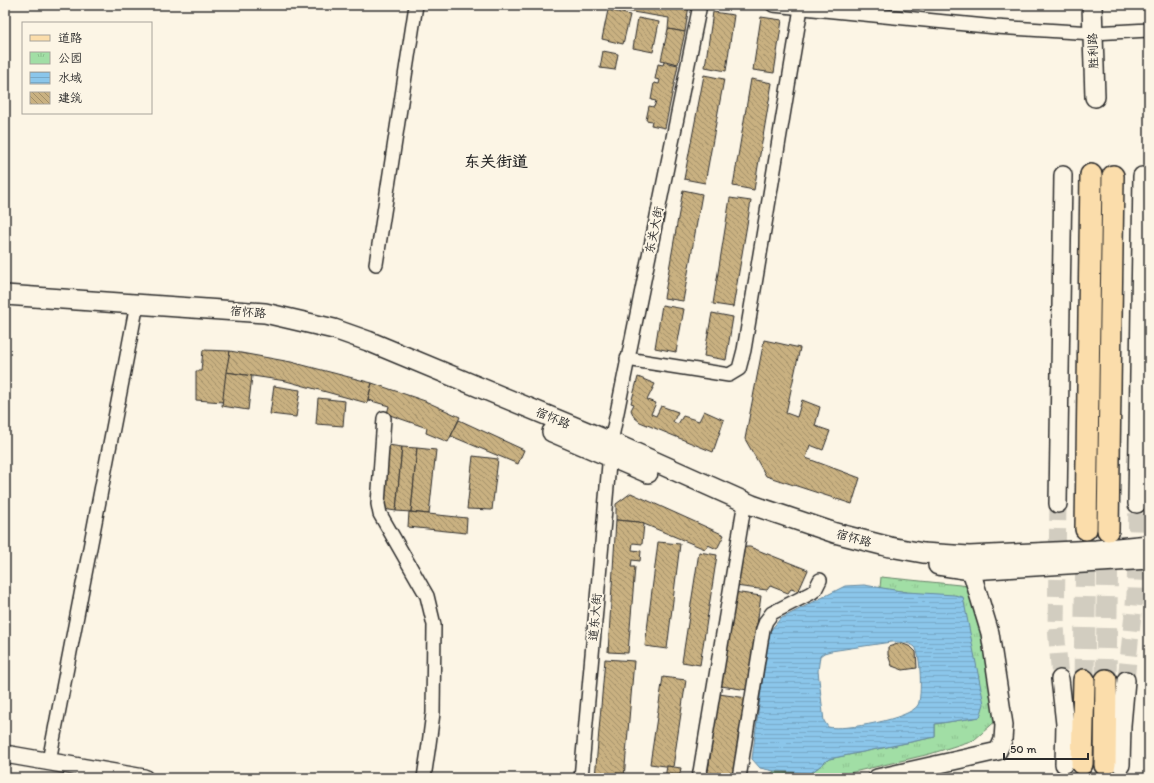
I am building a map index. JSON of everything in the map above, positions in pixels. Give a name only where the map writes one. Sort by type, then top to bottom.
[{"type":"main road","name":"胜利路","points":[[1092,5],[1095,97]]},
{"type":"main road","points":[[1086,529],[1092,176]]},
{"type":"main road","points":[[1108,530],[1113,176]]},
{"type":"main road","name":"宿怀路","points":[[5,295],[265,313],[334,329],[368,341],[610,449],[743,513],[830,543],[882,556],[971,570],[1095,557]]},
{"type":"main road","name":"宿怀路","points":[[5,308],[135,314],[262,324],[328,340],[366,352],[752,505],[835,533],[890,547],[923,553],[969,556],[1095,557]]},
{"type":"main road","points":[[1095,557],[1149,545]]},
{"type":"main road","points":[[1095,557],[1149,559]]},
{"type":"main road","points":[[1073,764],[1084,680]]},
{"type":"main road","points":[[1113,764],[1116,680]]},
{"type":"street","points":[[376,264],[416,5]]},
{"type":"street","name":"东关大街","points":[[610,449],[627,359],[700,5]]},
{"type":"street","points":[[773,5],[805,7],[996,28],[1093,34],[1149,30]]},
{"type":"street","points":[[627,359],[729,375],[738,369],[744,350],[805,7]]},
{"type":"street","points":[[1058,504],[1063,175]]},
{"type":"street","points":[[1137,504],[1142,176]]},
{"type":"street","points":[[49,761],[135,314]]},
{"type":"street","points":[[384,418],[378,504],[380,514],[427,596],[434,625],[433,713],[424,778]]},
{"type":"street","name":"道东大街","points":[[581,778],[610,449]]},
{"type":"street","points":[[699,778],[743,513]]},
{"type":"street","points":[[877,778],[998,751],[1003,740],[1004,725],[990,633],[971,570]]},
{"type":"street","points":[[739,778],[763,629],[766,621],[772,613],[815,590],[820,580]]},
{"type":"street","points":[[1060,679],[1065,724],[1073,764]]},
{"type":"street","points":[[5,754],[144,778]]},
{"type":"green space","points":[[881,577],[970,586],[982,615],[998,719],[974,740],[930,754],[828,778],[767,777],[774,771],[811,773],[829,759],[935,737],[935,724],[980,717],[907,592],[880,588]]},
{"type":"water","points":[[864,585],[907,592],[963,597],[984,704],[980,717],[935,724],[935,737],[829,759],[811,773],[774,771],[760,768],[752,759],[770,631],[780,619],[845,586]],"holes":[[[891,642],[910,644],[915,647],[917,651],[920,676],[920,694],[918,705],[903,715],[876,723],[848,727],[828,727],[824,721],[818,671],[820,656],[831,651]]]},
{"type":"building","points":[[609,5],[689,5],[685,32],[668,29],[669,18],[608,8]]},
{"type":"building","points":[[1131,5],[1149,5],[1149,8],[1131,9]]},
{"type":"building","points":[[608,10],[630,15],[623,44],[602,39]]},
{"type":"building","points":[[713,12],[734,15],[726,71],[705,67]]},
{"type":"building","points":[[761,17],[782,20],[774,73],[753,70]]},
{"type":"building","points":[[638,18],[659,22],[653,52],[633,48]]},
{"type":"building","points":[[668,29],[685,32],[678,64],[661,60]]},
{"type":"building","points":[[603,51],[618,54],[615,70],[600,68]]},
{"type":"building","points":[[664,62],[678,65],[665,128],[651,125],[652,121],[646,120],[649,106],[654,107],[656,101],[651,100],[654,83],[659,84],[660,80],[655,79],[658,64],[663,65]]},
{"type":"building","points":[[704,75],[724,79],[705,183],[684,179]]},
{"type":"building","points":[[751,79],[772,83],[754,190],[733,186]]},
{"type":"building","points":[[683,190],[702,194],[683,301],[664,298]]},
{"type":"building","points":[[730,198],[751,201],[733,307],[713,304]]},
{"type":"building","points":[[662,305],[684,309],[676,352],[655,348]]},
{"type":"building","points":[[712,313],[733,317],[726,360],[704,356]]},
{"type":"building","points":[[764,340],[800,348],[786,413],[797,417],[802,400],[820,407],[815,426],[830,431],[823,450],[810,445],[806,458],[860,478],[852,504],[766,476],[745,439]]},
{"type":"building","points":[[203,350],[230,351],[223,402],[196,400],[196,371],[201,371]]},
{"type":"building","points":[[230,351],[291,362],[372,383],[367,403],[286,381],[226,372]]},
{"type":"building","points":[[226,372],[252,376],[248,410],[222,406]]},
{"type":"building","points":[[638,377],[655,384],[647,400],[656,403],[651,414],[656,416],[661,406],[678,412],[673,422],[678,424],[683,416],[699,421],[704,411],[724,420],[713,452],[640,422],[634,417],[631,410],[634,404],[631,403]]},
{"type":"building","points":[[372,383],[425,401],[460,417],[448,442],[426,433],[427,428],[387,414],[389,406],[368,400]]},
{"type":"building","points":[[274,386],[300,390],[296,417],[270,414]]},
{"type":"building","points":[[318,398],[345,401],[343,426],[316,424]]},
{"type":"building","points":[[459,420],[524,450],[518,464],[451,436]]},
{"type":"building","points":[[388,445],[402,447],[396,511],[383,509]]},
{"type":"building","points":[[402,447],[417,448],[411,512],[396,511]]},
{"type":"building","points":[[417,448],[436,450],[429,514],[411,512]]},
{"type":"building","points":[[473,456],[498,459],[492,510],[467,509]]},
{"type":"building","points":[[631,493],[724,535],[717,549],[708,545],[705,549],[639,522],[616,520],[616,504]]},
{"type":"building","points":[[409,512],[467,518],[466,533],[408,527]]},
{"type":"building","points":[[616,520],[639,522],[644,524],[642,544],[633,543],[632,550],[641,551],[640,561],[632,560],[631,567],[635,567],[628,653],[608,652]]},
{"type":"building","points":[[658,542],[680,544],[667,649],[645,646]]},
{"type":"building","points":[[746,547],[750,547],[808,570],[800,588],[797,591],[791,589],[788,593],[770,586],[767,590],[735,586],[741,551]]},
{"type":"building","points":[[699,552],[717,555],[700,665],[682,662]]},
{"type":"building","points":[[734,592],[761,596],[748,690],[721,686]]},
{"type":"building","points":[[901,643],[911,647],[916,652],[917,668],[903,670],[892,666],[888,655],[888,647]]},
{"type":"building","points":[[605,659],[634,661],[624,778],[595,778]]},
{"type":"building","points":[[663,677],[686,680],[673,767],[650,764]]},
{"type":"building","points":[[719,694],[747,698],[736,775],[730,774],[729,778],[707,778]]},
{"type":"building","points":[[667,766],[681,768],[679,778],[665,778]]},
{"type":"tunnel","points":[[1058,504],[1056,626],[1060,679]]},
{"type":"tunnel","points":[[1126,680],[1135,595],[1137,504]]},
{"type":"tunnel","points":[[1106,680],[1108,543]]},
{"type":"tunnel","points":[[1084,680],[1086,544]]},
{"type":"tunnel","points":[[1064,764],[1064,778]]},
{"type":"tunnel","points":[[1121,765],[1121,778]]},
{"type":"district","name":"东关街道","points":[[496,161]]}]
